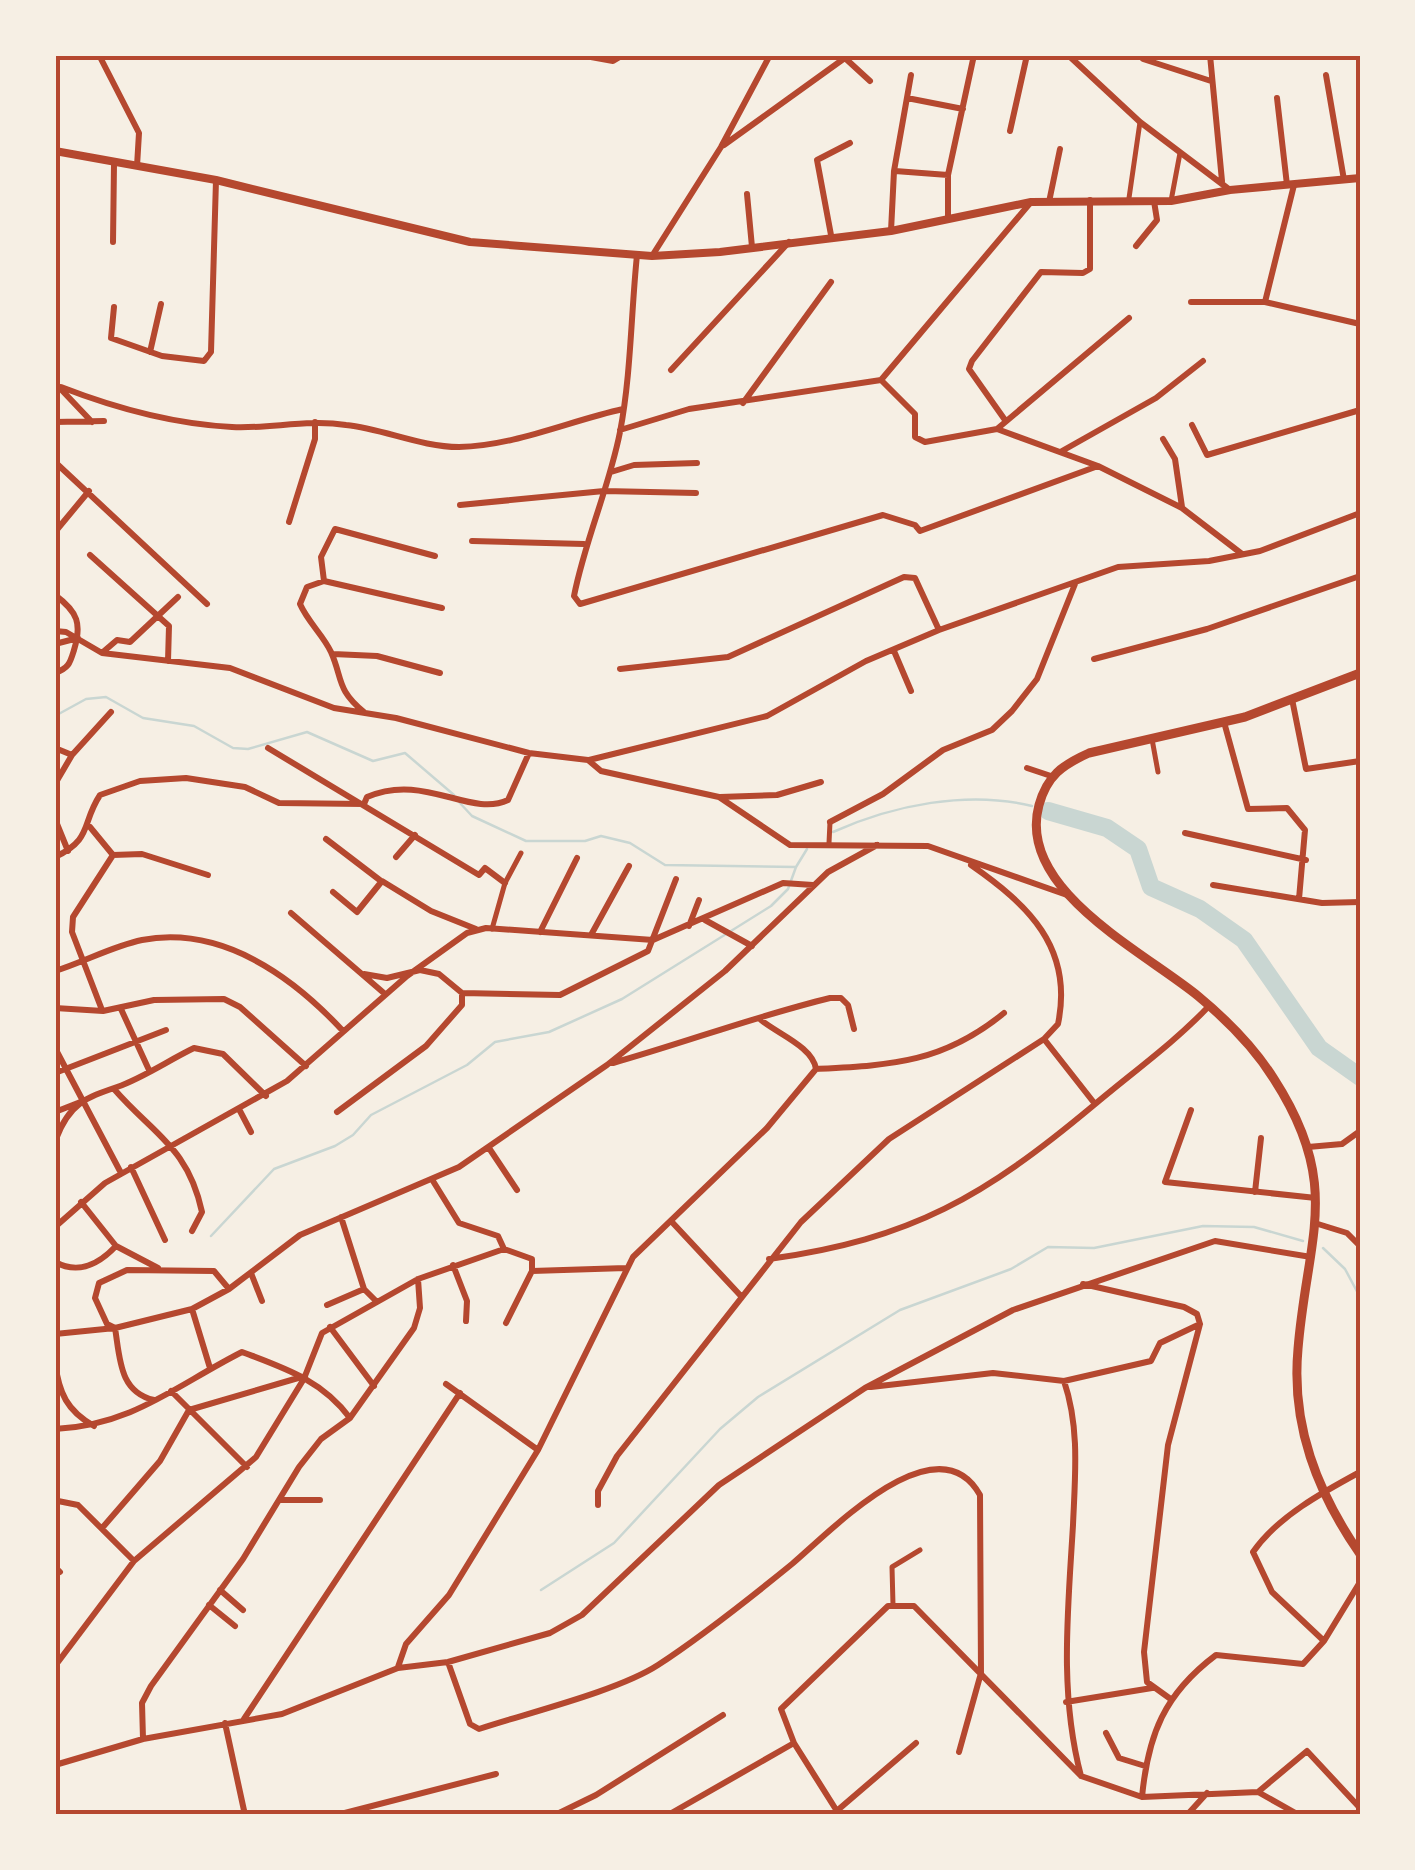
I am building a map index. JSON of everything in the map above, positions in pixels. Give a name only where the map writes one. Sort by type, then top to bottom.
[{"type":"main road","points":[[1360,673],[1224,722],[1088,753],[1051,776],[1039,806],[1036,835],[1040,857],[1068,896],[1209,1006],[1266,1066],[1288,1102],[1306,1147],[1317,1198],[1318,1224],[1298,1350],[1300,1418],[1322,1493],[1360,1554]]},
{"type":"street","points":[[99,55],[139,133],[136,167]]},
{"type":"street","points":[[580,55],[613,62],[623,55]]},
{"type":"street","points":[[652,256],[721,147],[770,55]]},
{"type":"street","points":[[948,217],[948,176],[974,55]]},
{"type":"street","points":[[1010,132],[1027,55]]},
{"type":"street","points":[[1068,55],[1140,122],[1222,180],[1230,190]]},
{"type":"street","points":[[1210,55],[1222,180]]},
{"type":"street","points":[[721,147],[847,57],[870,81]]},
{"type":"street","points":[[1143,59],[1211,81]]},
{"type":"street","points":[[891,232],[894,171],[911,75]]},
{"type":"street","points":[[1326,75],[1344,180]]},
{"type":"street","points":[[907,98],[962,109]]},
{"type":"street","points":[[1264,302],[1291,186],[1277,98]]},
{"type":"street","points":[[1129,198],[1140,122]]},
{"type":"street","points":[[831,235],[817,160],[850,143]]},
{"type":"street","points":[[1049,202],[1060,148]]},
{"type":"street","points":[[55,151],[216,180],[470,242],[652,256],[752,248],[831,235],[891,232],[1031,202],[1129,198],[1171,201],[1230,190],[1360,178]]},
{"type":"street","points":[[1171,201],[1180,153]]},
{"type":"street","points":[[113,242],[114,164]]},
{"type":"street","points":[[894,171],[948,176]]},
{"type":"street","points":[[114,308],[110,338],[196,363],[210,352],[216,180]]},
{"type":"street","points":[[747,194],[752,248]]},
{"type":"street","points":[[1005,420],[969,369],[972,361],[1041,272],[1083,274],[1090,270],[1090,200]]},
{"type":"street","points":[[1136,246],[1157,220],[1154,200]]},
{"type":"street","points":[[620,430],[689,409],[742,404],[880,380],[1031,202]]},
{"type":"street","points":[[671,370],[790,242]]},
{"type":"street","points":[[636,254],[620,430],[611,472],[584,544],[574,596],[580,604],[883,516],[915,524],[920,530],[1098,466]]},
{"type":"street","points":[[742,404],[832,282]]},
{"type":"street","points":[[1191,302],[1264,302],[1360,324]]},
{"type":"street","points":[[150,352],[160,304]]},
{"type":"street","points":[[996,429],[1128,318]]},
{"type":"street","points":[[1060,452],[1156,398],[1203,361]]},
{"type":"street","points":[[880,380],[915,414],[915,437],[926,442],[996,429],[1098,466],[1182,508],[1242,554]]},
{"type":"street","points":[[58,385],[109,406],[214,425],[315,422],[456,447],[501,443],[623,409]]},
{"type":"street","points":[[58,385],[92,422]]},
{"type":"street","points":[[1192,425],[1207,455],[1360,410]]},
{"type":"street","points":[[55,422],[104,421]]},
{"type":"street","points":[[288,522],[315,439],[315,422]]},
{"type":"street","points":[[1163,439],[1175,459],[1182,508]]},
{"type":"street","points":[[55,462],[206,604]]},
{"type":"street","points":[[611,472],[634,465],[697,463]]},
{"type":"street","points":[[55,532],[90,491]]},
{"type":"street","points":[[460,505],[604,491],[696,493]]},
{"type":"street","points":[[55,631],[79,638],[102,652],[230,668],[334,708],[365,712],[528,753],[588,760],[767,716],[939,630],[1118,567],[1209,562],[1360,513]]},
{"type":"street","points":[[324,581],[321,557],[335,529],[435,556]]},
{"type":"street","points":[[472,541],[584,544]]},
{"type":"street","points":[[90,554],[169,626],[168,662]]},
{"type":"street","points":[[1094,659],[1207,629],[1360,576]]},
{"type":"street","points":[[620,669],[728,657],[904,577],[915,578],[924,590],[939,630]]},
{"type":"street","points":[[365,712],[344,694],[332,654],[311,628],[300,604],[307,587],[324,581],[442,608]]},
{"type":"street","points":[[828,843],[830,822],[883,794],[943,750],[978,738],[1012,711],[1037,679],[1076,582]]},
{"type":"street","points":[[55,595],[78,618],[79,638],[66,669],[55,673]]},
{"type":"street","points":[[102,652],[117,640],[130,642],[178,597]]},
{"type":"street","points":[[55,644],[79,638]]},
{"type":"street","points":[[894,650],[911,691]]},
{"type":"street","points":[[332,654],[377,656],[440,673]]},
{"type":"street","points":[[1292,700],[1306,769],[1360,762]]},
{"type":"street","points":[[55,784],[72,755],[110,712]]},
{"type":"street","points":[[1224,722],[1248,809],[1287,808],[1306,830],[1306,860],[1299,899]]},
{"type":"street","points":[[1152,739],[1158,772]]},
{"type":"street","points":[[55,748],[72,755]]},
{"type":"street","points":[[268,748],[479,875],[485,868],[505,883]]},
{"type":"street","points":[[364,804],[367,797],[415,787],[496,806],[508,800],[528,753]]},
{"type":"street","points":[[588,760],[601,771],[718,797],[777,795],[820,782]]},
{"type":"street","points":[[1027,768],[1051,776]]},
{"type":"street","points":[[55,857],[68,851],[90,827],[100,795],[140,780],[217,780],[278,803],[364,804]]},
{"type":"street","points":[[718,797],[790,844],[928,846],[1068,896]]},
{"type":"street","points":[[55,819],[68,851]]},
{"type":"street","points":[[90,827],[113,855]]},
{"type":"street","points":[[1184,832],[1306,860]]},
{"type":"street","points":[[396,856],[415,835]]},
{"type":"street","points":[[326,840],[431,911],[468,922],[476,930]]},
{"type":"street","points":[[55,1334],[115,1328],[192,1308],[251,1273],[284,1244],[433,1181],[489,1148],[607,1065],[744,953],[841,863],[878,845]]},
{"type":"street","points":[[492,930],[505,883],[521,853]]},
{"type":"street","points":[[113,855],[142,854],[208,875]]},
{"type":"street","points":[[102,1011],[86,960],[72,932],[73,917],[113,855]]},
{"type":"street","points":[[540,932],[578,858]]},
{"type":"street","points":[[598,1504],[598,1491],[616,1456],[768,1259],[890,1139],[1044,1039],[1058,1024],[1061,1010],[1048,940],[1032,912],[966,861]]},
{"type":"street","points":[[590,936],[628,866]]},
{"type":"street","points":[[364,974],[407,976],[420,970],[439,974],[462,992],[560,994],[648,952],[676,879]]},
{"type":"street","points":[[333,892],[357,912],[382,881]]},
{"type":"street","points":[[55,1227],[81,1202],[132,1167],[266,1096],[306,1066],[407,976],[476,930],[653,940],[783,883],[814,885]]},
{"type":"street","points":[[1213,885],[1299,899],[1360,902]]},
{"type":"street","points":[[689,927],[699,900]]},
{"type":"street","points":[[292,914],[386,994]]},
{"type":"street","points":[[705,920],[752,946]]},
{"type":"street","points":[[55,971],[140,940],[165,938],[222,949],[266,962],[310,996],[344,1032]]},
{"type":"street","points":[[337,1112],[426,1046],[462,1005],[462,992]]},
{"type":"street","points":[[607,1065],[725,1026],[840,998],[848,1005],[854,1029]]},
{"type":"street","points":[[55,1008],[102,1011],[154,1000],[224,999],[240,1007],[306,1066]]},
{"type":"street","points":[[768,1259],[906,1228],[968,1200],[1041,1150],[1176,1040],[1209,1006]]},
{"type":"street","points":[[121,1009],[148,1070]]},
{"type":"street","points":[[398,1668],[406,1644],[448,1595],[538,1450],[626,1268],[766,1128],[816,1069],[919,1060],[969,1039],[1004,1012]]},
{"type":"street","points":[[761,1020],[804,1050],[815,1060],[816,1069]]},
{"type":"street","points":[[55,1073],[166,1030]]},
{"type":"street","points":[[1044,1039],[1095,1104]]},
{"type":"street","points":[[55,1048],[121,1174]]},
{"type":"street","points":[[56,1139],[64,1118],[96,1091],[114,1089],[194,1048],[223,1054],[266,1096]]},
{"type":"street","points":[[114,1089],[173,1144],[198,1194],[202,1212],[192,1230]]},
{"type":"street","points":[[55,1112],[83,1101]]},
{"type":"street","points":[[1190,1110],[1164,1182],[1317,1198]]},
{"type":"street","points":[[240,1111],[251,1132]]},
{"type":"street","points":[[1306,1147],[1342,1144],[1360,1130]]},
{"type":"street","points":[[1255,1192],[1260,1138]]},
{"type":"street","points":[[489,1148],[518,1190]]},
{"type":"street","points":[[132,1167],[165,1240]]},
{"type":"street","points":[[433,1181],[459,1223],[498,1236],[504,1249]]},
{"type":"street","points":[[81,1202],[116,1246],[163,1271]]},
{"type":"street","points":[[341,1217],[364,1290],[376,1301]]},
{"type":"street","points":[[672,1221],[740,1295]]},
{"type":"street","points":[[1318,1224],[1347,1233],[1360,1246]]},
{"type":"street","points":[[55,1765],[143,1739],[282,1714],[398,1668],[448,1662],[550,1633],[582,1615],[704,1496],[864,1388],[1012,1310],[1215,1241],[1312,1257]]},
{"type":"street","points":[[55,1262],[73,1268],[99,1264],[116,1246]]},
{"type":"street","points":[[55,1666],[134,1561],[248,1466],[306,1376],[322,1333],[418,1279],[504,1249],[532,1258],[532,1271],[506,1323]]},
{"type":"street","points":[[454,1265],[467,1301],[466,1321]]},
{"type":"street","points":[[532,1271],[626,1268]]},
{"type":"street","points":[[115,1328],[106,1324],[95,1298],[99,1284],[127,1270],[214,1270],[229,1288]]},
{"type":"street","points":[[251,1273],[262,1301]]},
{"type":"street","points":[[143,1739],[142,1703],[321,1439],[350,1418],[414,1328],[420,1308],[418,1279]]},
{"type":"street","points":[[1082,1284],[1184,1307],[1197,1314],[1200,1324],[1168,1445],[1144,1652],[1145,1673],[1152,1688],[1172,1700]]},
{"type":"street","points":[[327,1306],[364,1290]]},
{"type":"street","points":[[192,1308],[210,1368]]},
{"type":"street","points":[[864,1388],[992,1373],[1064,1381],[1151,1361],[1160,1344],[1200,1324]]},
{"type":"street","points":[[330,1327],[374,1386]]},
{"type":"street","points":[[115,1328],[124,1379],[141,1397],[155,1400]]},
{"type":"street","points":[[55,1430],[96,1427],[242,1352],[306,1376],[332,1396],[350,1418]]},
{"type":"street","points":[[55,1364],[58,1391],[76,1416],[96,1427]]},
{"type":"street","points":[[102,1528],[160,1462],[188,1410],[306,1376]]},
{"type":"street","points":[[1064,1381],[1073,1409],[1076,1465],[1066,1702],[1082,1776]]},
{"type":"street","points":[[446,1384],[538,1450]]},
{"type":"street","points":[[171,1391],[248,1466]]},
{"type":"street","points":[[244,1720],[460,1393]]},
{"type":"street","points":[[448,1662],[470,1724],[479,1730],[655,1667],[792,1563],[850,1510],[908,1476],[932,1471],[958,1475],[974,1485],[980,1495],[981,1673],[958,1752]]},
{"type":"street","points":[[1324,1641],[1272,1592],[1253,1552],[1262,1539],[1322,1493],[1360,1472]]},
{"type":"street","points":[[279,1500],[320,1500]]},
{"type":"street","points":[[56,1503],[78,1505],[134,1561]]},
{"type":"street","points":[[893,1606],[892,1567],[920,1550]]},
{"type":"street","points":[[1142,1798],[1152,1730],[1194,1671],[1216,1655],[1292,1666],[1303,1664],[1324,1641],[1360,1582]]},
{"type":"street","points":[[220,1590],[243,1610]]},
{"type":"street","points":[[209,1605],[235,1626]]},
{"type":"street","points":[[916,1743],[834,1812],[794,1744],[781,1709],[845,1645],[893,1606],[914,1606],[1082,1776],[1142,1798],[1258,1792],[1299,1815]]},
{"type":"street","points":[[1066,1702],[1152,1688]]},
{"type":"street","points":[[555,1815],[596,1795],[722,1715]]},
{"type":"street","points":[[225,1724],[245,1815]]},
{"type":"street","points":[[1106,1734],[1119,1758],[1145,1766]]},
{"type":"street","points":[[668,1815],[794,1744]]},
{"type":"street","points":[[1258,1792],[1307,1751],[1360,1808]]},
{"type":"street","points":[[337,1815],[496,1774]]},
{"type":"street","points":[[1187,1815],[1208,1792]]},
{"type":"waterway","points":[[55,716],[86,699],[106,697],[143,718],[194,726],[233,748],[248,749],[307,732],[373,761],[405,753],[454,795]]},
{"type":"waterway","points":[[833,832],[880,814],[931,803],[982,800],[1032,806]]},
{"type":"waterway","points":[[459,802],[472,816],[526,841],[585,841],[601,836],[630,843],[665,865],[796,867],[807,849]]},
{"type":"waterway","points":[[1048,811],[1107,828],[1138,849],[1151,887],[1200,909],[1244,940],[1319,1048],[1360,1077]]},
{"type":"waterway","points":[[211,1236],[274,1169],[335,1146],[353,1135],[371,1115],[467,1065],[495,1042],[549,1032],[622,999],[771,906],[788,889],[796,867]]},
{"type":"waterway","points":[[541,1590],[614,1543],[720,1429],[758,1397],[900,1310],[1011,1269],[1048,1247],[1094,1248],[1203,1226],[1254,1227],[1303,1241]]},
{"type":"waterway","points":[[1323,1248],[1345,1269],[1360,1297]]}]
